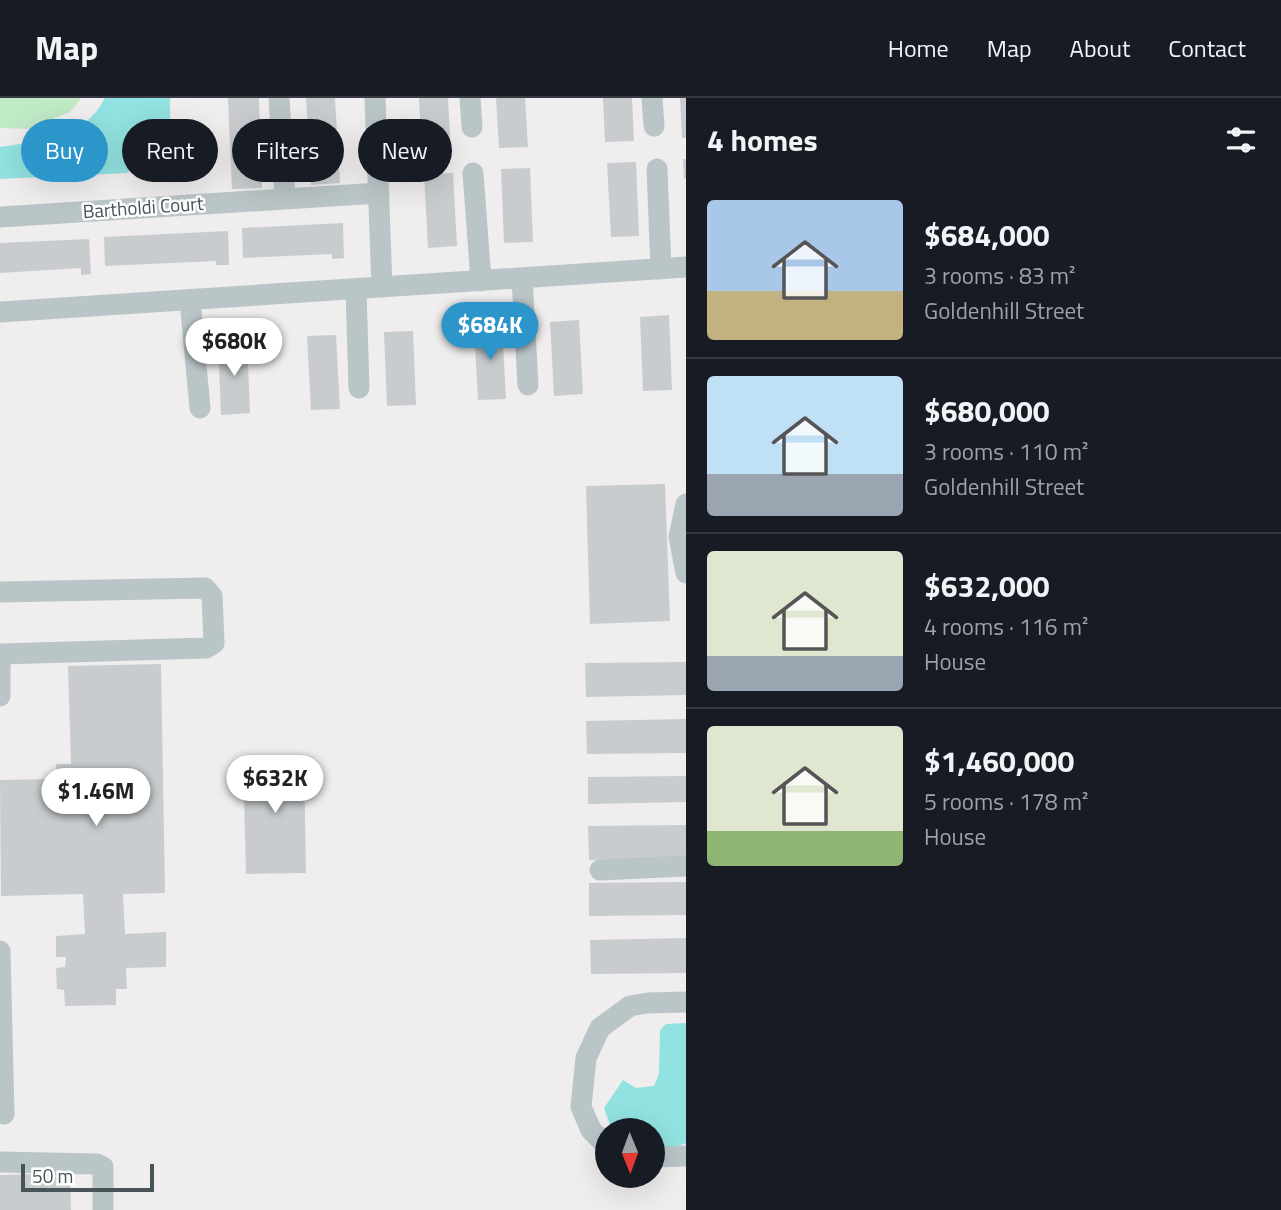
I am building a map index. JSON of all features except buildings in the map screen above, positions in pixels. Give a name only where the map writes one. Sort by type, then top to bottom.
[{"type":"street","points":[[279,98],[285,198]]},
{"type":"street","points":[[375,98],[382,287]]},
{"type":"street","points":[[470,98],[472,127]]},
{"type":"street","points":[[652,98],[654,126]]},
{"type":"street","points":[[657,169],[661,269]]},
{"type":"street","points":[[473,173],[481,281]]},
{"type":"street","name":"Bartholdi Court","points":[[0,217],[379,193]]},
{"type":"street","points":[[0,312],[686,267]]},
{"type":"street","points":[[523,278],[528,385]]},
{"type":"street","points":[[356,290],[359,388]]},
{"type":"street","points":[[190,300],[200,408]]},
{"type":"street","points":[[686,503],[679,537],[686,573]]},
{"type":"street","points":[[0,592],[205,589],[212,596],[214,643],[206,648],[0,654],[0,696]]},
{"type":"street","points":[[600,870],[686,866]]},
{"type":"street","points":[[0,951],[4,1114]]},
{"type":"street","points":[[595,1134],[580,1107],[586,1058],[600,1028],[630,1006],[686,1002]]},
{"type":"street","points":[[665,1157],[686,1157]]},
{"type":"street","points":[[0,1162],[97,1164],[103,1167],[103,1210]]},
{"type":"green space","points":[[0,98],[81,98],[70,112],[53,119],[21,119],[21,129],[0,128]]},
{"type":"water","points":[[105,98],[170,98],[170,119],[122,119],[122,173],[108,174],[108,119],[88,119]]},
{"type":"water","points":[[21,144],[21,178],[0,179],[0,147]]},
{"type":"water","points":[[686,1023],[686,1143],[665,1151],[665,1118],[608,1118],[604,1108],[623,1080],[636,1088],[654,1086],[659,1073],[660,1030],[666,1024]]}]
